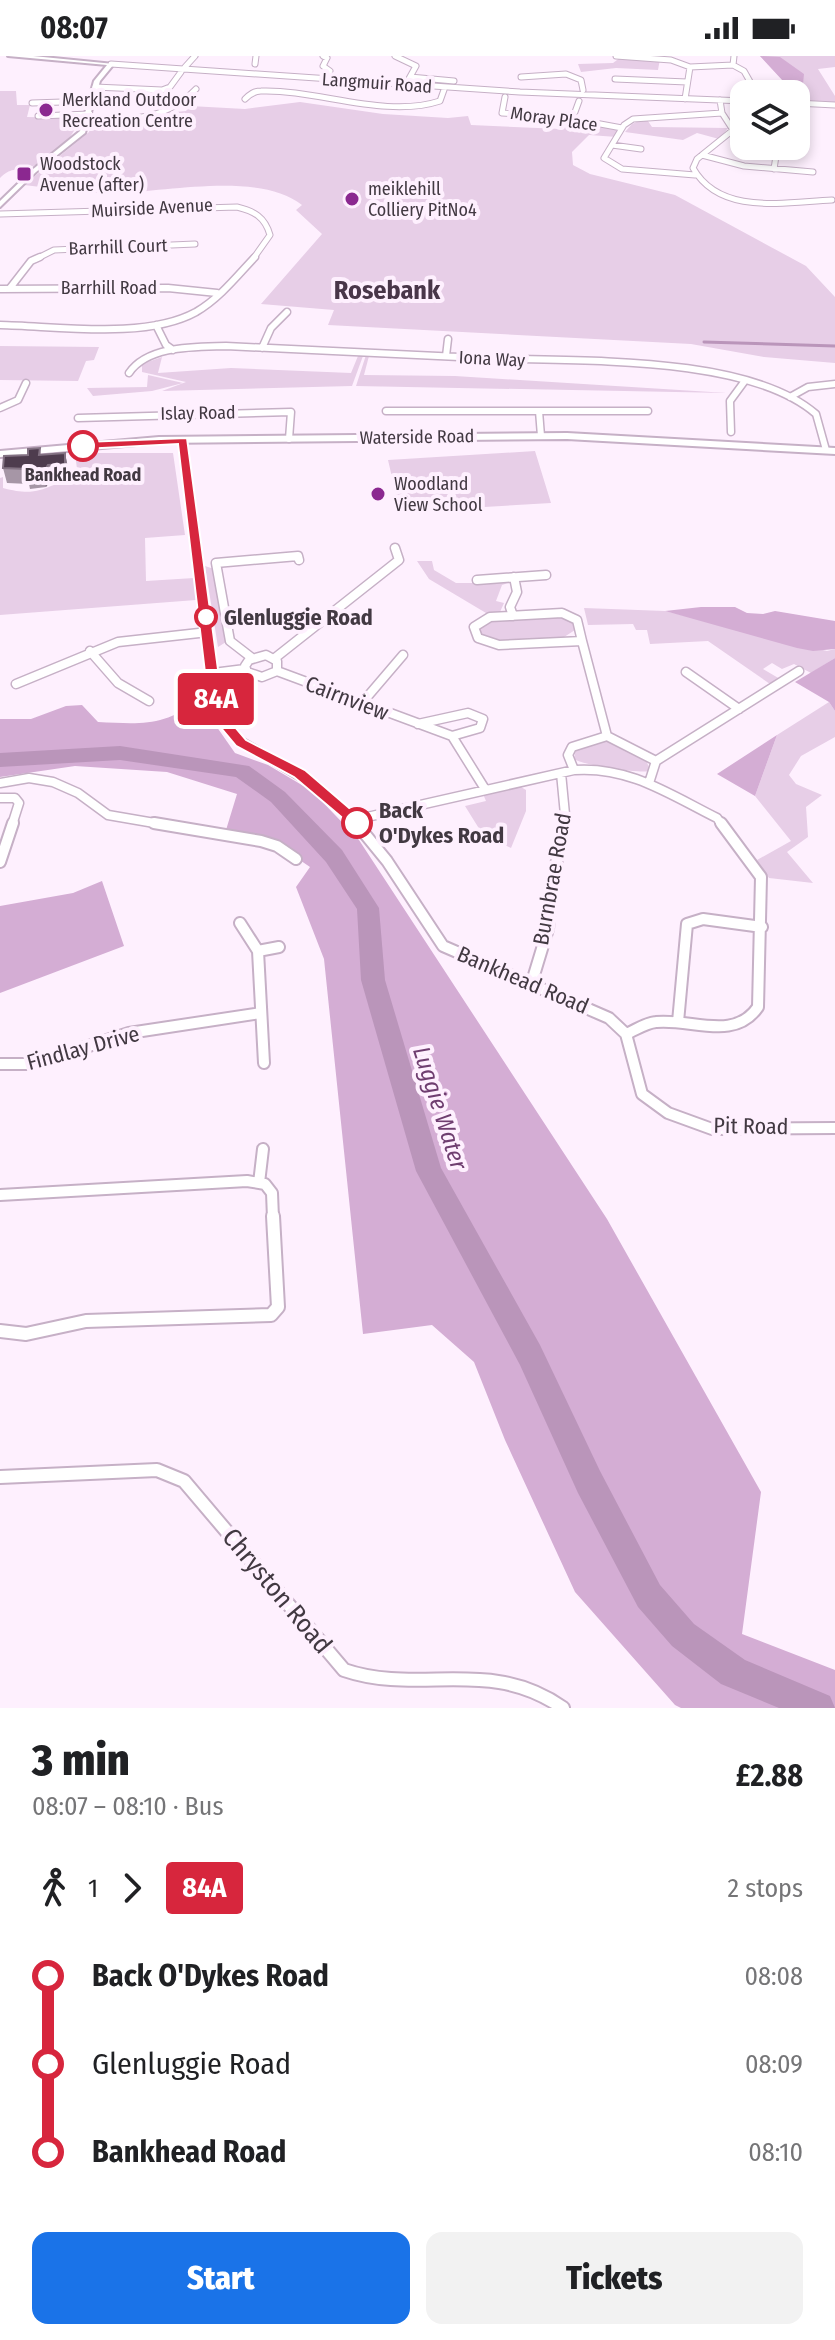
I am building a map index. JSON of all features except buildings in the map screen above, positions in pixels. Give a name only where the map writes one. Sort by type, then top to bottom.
[{"type":"main road","name":"Waterside Road","points":[[0,454],[183,440],[541,436],[830,450]]},
{"type":"street","name":"Langmuir Road","points":[[11,56],[520,92],[730,100]]},
{"type":"street","points":[[1,202],[39,166],[76,139],[90,116],[95,87],[118,56]]},
{"type":"street","points":[[95,87],[162,90],[172,85],[195,56]]},
{"type":"street","points":[[255,64],[256,56]]},
{"type":"street","points":[[323,56],[327,58],[323,66],[330,71],[326,79]]},
{"type":"street","points":[[395,56],[416,66],[406,84]]},
{"type":"street","points":[[616,56],[655,57],[678,61],[690,67],[733,65],[744,71],[749,80]]},
{"type":"street","points":[[733,65],[734,56]]},
{"type":"street","points":[[685,99],[690,67]]},
{"type":"street","points":[[510,69],[521,77],[573,75],[581,80],[583,90]]},
{"type":"street","points":[[410,77],[454,81]]},
{"type":"street","points":[[520,92],[521,77]]},
{"type":"street","points":[[615,79],[687,82]]},
{"type":"street","points":[[245,99],[251,93],[261,91],[330,100],[425,106],[440,101],[445,87]]},
{"type":"street","points":[[38,116],[148,119],[160,110],[179,107],[196,89]]},
{"type":"street","name":"Moray Place","points":[[505,97],[502,113],[567,118],[622,128]]},
{"type":"street","points":[[720,100],[722,113],[733,127],[731,133],[694,164],[695,175],[711,193],[726,200],[832,200]]},
{"type":"street","points":[[32,103],[93,101]]},
{"type":"street","points":[[567,118],[575,112],[579,101]]},
{"type":"street","points":[[643,101],[647,116]]},
{"type":"street","points":[[810,104],[835,105]]},
{"type":"street","points":[[695,175],[622,169],[604,158],[622,128],[633,119],[722,113]]},
{"type":"street","points":[[612,145],[641,149]]},
{"type":"street","points":[[702,155],[774,169],[813,172]]},
{"type":"street","points":[[774,169],[775,160]]},
{"type":"street","name":"Muirside Avenue","points":[[0,214],[201,205],[249,209],[266,221],[269,240],[191,315],[156,325],[0,325]]},
{"type":"street","name":"Barrhill Court","points":[[10,288],[31,261],[54,250],[195,244]]},
{"type":"street","name":"Barrhill Road","points":[[0,289],[168,288],[217,293]]},
{"type":"street","points":[[262,348],[271,328],[287,312]]},
{"type":"street","points":[[156,325],[166,345],[173,350]]},
{"type":"street","points":[[446,356],[448,339]]},
{"type":"street","name":"Iona Way","points":[[129,373],[135,363],[173,350],[262,348],[653,365],[744,382],[790,397],[816,414],[830,450]]},
{"type":"street","points":[[731,432],[730,401],[744,382]]},
{"type":"street","points":[[0,408],[18,400],[26,383]]},
{"type":"street","points":[[790,397],[808,387],[835,384]]},
{"type":"street","points":[[386,411],[648,411]]},
{"type":"street","points":[[539,411],[541,436]]},
{"type":"street","name":"Islay Road","points":[[78,418],[291,412],[289,439]]},
{"type":"street","name":"Bankhead Road","points":[[183,440],[217,715],[233,736],[307,778],[354,820],[378,847],[435,938],[458,954],[609,1018],[626,1034]]},
{"type":"street","points":[[245,669],[252,658],[261,655],[275,658],[399,560],[395,548]]},
{"type":"street","points":[[252,658],[230,641],[216,563],[298,556],[299,560]]},
{"type":"street","points":[[477,580],[546,575]]},
{"type":"street","points":[[513,616],[510,607],[517,592],[514,577]]},
{"type":"street","points":[[583,641],[493,645],[475,636],[474,627],[483,618],[562,613],[574,616],[583,641],[607,736]]},
{"type":"street","points":[[16,684],[90,651],[135,639],[208,632]]},
{"type":"street","points":[[90,651],[118,683],[149,701]]},
{"type":"street","points":[[362,703],[403,655]]},
{"type":"street","name":"Cairnview","points":[[275,658],[279,664],[277,671]]},
{"type":"street","name":"Cairnview","points":[[213,673],[245,669],[251,675],[262,677],[277,671],[418,724],[452,736],[480,728],[483,719],[468,713],[418,724]]},
{"type":"street","points":[[649,783],[656,761],[799,671]]},
{"type":"street","points":[[686,672],[739,709]]},
{"type":"street","points":[[452,736],[458,741],[485,789]]},
{"type":"street","points":[[574,770],[568,755],[572,747],[607,736],[656,761]]},
{"type":"street","points":[[354,820],[574,770],[604,768],[649,783],[720,821],[761,877],[762,927],[755,1015],[733,1026],[678,1022],[648,1024],[626,1034]]},
{"type":"street","name":"Burnbrae Road","points":[[531,985],[548,929],[552,884],[566,829],[561,773]]},
{"type":"street","points":[[0,783],[29,778],[53,782],[78,793],[108,815],[261,841],[277,846],[296,859]]},
{"type":"street","points":[[0,798],[15,798],[19,803],[0,862]]},
{"type":"street","points":[[678,1022],[687,924],[703,919],[762,927]]},
{"type":"street","points":[[240,923],[258,951],[264,1063]]},
{"type":"street","points":[[258,951],[279,947]]},
{"type":"street","name":"Findlay Drive","points":[[0,1064],[33,1064],[129,1033],[261,1013]]},
{"type":"street","name":"Pit Road","points":[[626,1034],[642,1094],[668,1113],[712,1129],[835,1128]]},
{"type":"street","points":[[259,1183],[263,1149]]},
{"type":"street","points":[[0,1195],[259,1183],[272,1193],[278,1307],[271,1315],[86,1321],[26,1334],[0,1331]]},
{"type":"street","name":"Chryston Road","points":[[0,1477],[157,1470],[170,1475],[184,1481],[344,1670],[373,1680],[480,1677],[539,1691],[563,1708]]},
{"type":"shaded area","points":[[760,56],[835,56],[835,67],[818,69],[835,96],[835,105],[810,104],[810,80],[783,80]]},
{"type":"shaded area","points":[[760,56],[780,57],[804,74],[803,80],[782,80]]},
{"type":"shaded area","points":[[621,57],[660,59],[658,70],[616,68],[581,72],[578,64],[613,63]]},
{"type":"shaded area","points":[[0,91],[16,91],[17,105],[30,105],[27,117],[79,118],[72,134],[53,155],[30,167],[10,171],[0,178]]},
{"type":"shaded area","points":[[300,102],[383,114],[448,118],[468,116],[471,125],[561,129],[562,117],[622,128],[617,137],[589,135],[572,152],[573,165],[590,174],[675,195],[806,266],[835,297],[835,363],[764,357],[691,344],[328,325],[334,310],[261,304],[322,234],[296,210],[302,205],[284,195],[238,186],[102,193],[24,185],[89,132],[92,122],[150,121],[164,113],[186,111],[190,106],[245,109]]},
{"type":"shaded area","points":[[646,118],[652,127],[728,128],[719,139],[697,133],[683,140],[625,132],[632,124]]},
{"type":"shaded area","points":[[0,346],[99,347],[94,360],[86,361],[78,381],[0,380]]},
{"type":"shaded area","points":[[366,355],[369,356],[364,375],[455,376],[727,393],[356,386]]},
{"type":"shaded area","points":[[358,356],[363,356],[352,386],[162,391],[186,382],[142,372],[142,364],[162,357],[158,373],[231,368],[351,373]]},
{"type":"shaded area","points":[[148,375],[183,383],[152,391],[93,396],[87,388],[147,387]]},
{"type":"shaded area","points":[[535,451],[551,503],[400,512],[388,460]]},
{"type":"shaded area","points":[[75,453],[173,453],[185,535],[145,538],[146,581],[194,578],[196,600],[0,615],[0,478],[3,477],[3,488],[27,492],[44,489],[78,477]]},
{"type":"shaded area","points":[[417,561],[432,561],[434,570],[456,583],[508,583],[502,585],[496,601],[504,603],[500,612],[486,613],[429,579]]},
{"type":"shaded area","points":[[205,566],[214,569],[226,642],[218,647]]},
{"type":"shaded area","points":[[735,607],[747,613],[763,614],[775,611],[835,621],[835,649],[813,651],[797,648],[665,611]]},
{"type":"shaded area","points":[[584,608],[665,611],[827,651],[835,649],[835,658],[811,673],[794,664],[782,669],[772,663],[763,669],[780,679],[770,684],[708,641],[650,644],[647,630],[636,630],[633,624],[588,625]]},
{"type":"shaded area","points":[[561,617],[573,623],[575,630],[561,639],[493,642],[478,633],[479,626],[489,620]]},
{"type":"shaded area","points":[[835,658],[835,711],[829,702],[795,682]]},
{"type":"shaded area","points":[[198,700],[235,753],[268,765],[312,791],[359,840],[607,1219],[761,1492],[742,1634],[835,1670],[835,1708],[681,1708],[675,1705],[575,1592],[505,1440],[474,1362],[432,1325],[363,1334],[324,959],[296,887],[310,867],[266,837],[226,830],[237,794],[167,772],[75,766],[0,777],[0,719],[31,719],[66,706],[82,705],[98,722],[151,722],[174,715]]},
{"type":"shaded area","points":[[829,702],[835,711],[835,737],[801,756],[789,775],[796,784],[822,795],[806,807],[808,837],[787,852],[813,883],[769,878],[757,860],[791,841],[755,796],[777,735]]},
{"type":"shaded area","points":[[777,735],[755,796],[717,774]]},
{"type":"shaded area","points":[[607,740],[647,762],[650,771],[612,768],[574,759],[576,749]]},
{"type":"shaded area","points":[[521,787],[526,790],[526,811],[511,848],[483,835],[465,806],[486,801],[483,794]]},
{"type":"shaded area","points":[[102,881],[124,946],[0,993],[0,906],[73,893]]},
{"type":"waterway","points":[[704,342],[835,346]]},
{"type":"waterway","name":"Luggie Water","points":[[0,760],[120,753],[242,771],[278,797],[334,856],[368,908],[373,980],[429,1171],[530,1355],[589,1482],[649,1596],[683,1635],[733,1672],[818,1708]]},
{"type":"bus line","name":"84A","points":[[83,446],[183,440],[217,715],[241,743],[299,773],[329,795],[357,823]]},
{"type":"place","name":"Merkland Outdoor Recreation Centre","points":[[46,110]]},
{"type":"place","name":"Woodstock Avenue (after)","points":[[24,174]]},
{"type":"place","name":"meiklehill Colliery PitNo4","points":[[352,199]]},
{"type":"place","name":"Bankhead Road","points":[[83,446]]},
{"type":"place","name":"Woodland View School","points":[[378,494]]},
{"type":"place","name":"Glenluggie Road","points":[[206,617]]},
{"type":"place","name":"Back O'Dykes Road","points":[[357,823]]},
{"type":"district","name":"Rosebank","points":[[387,290]]}]
